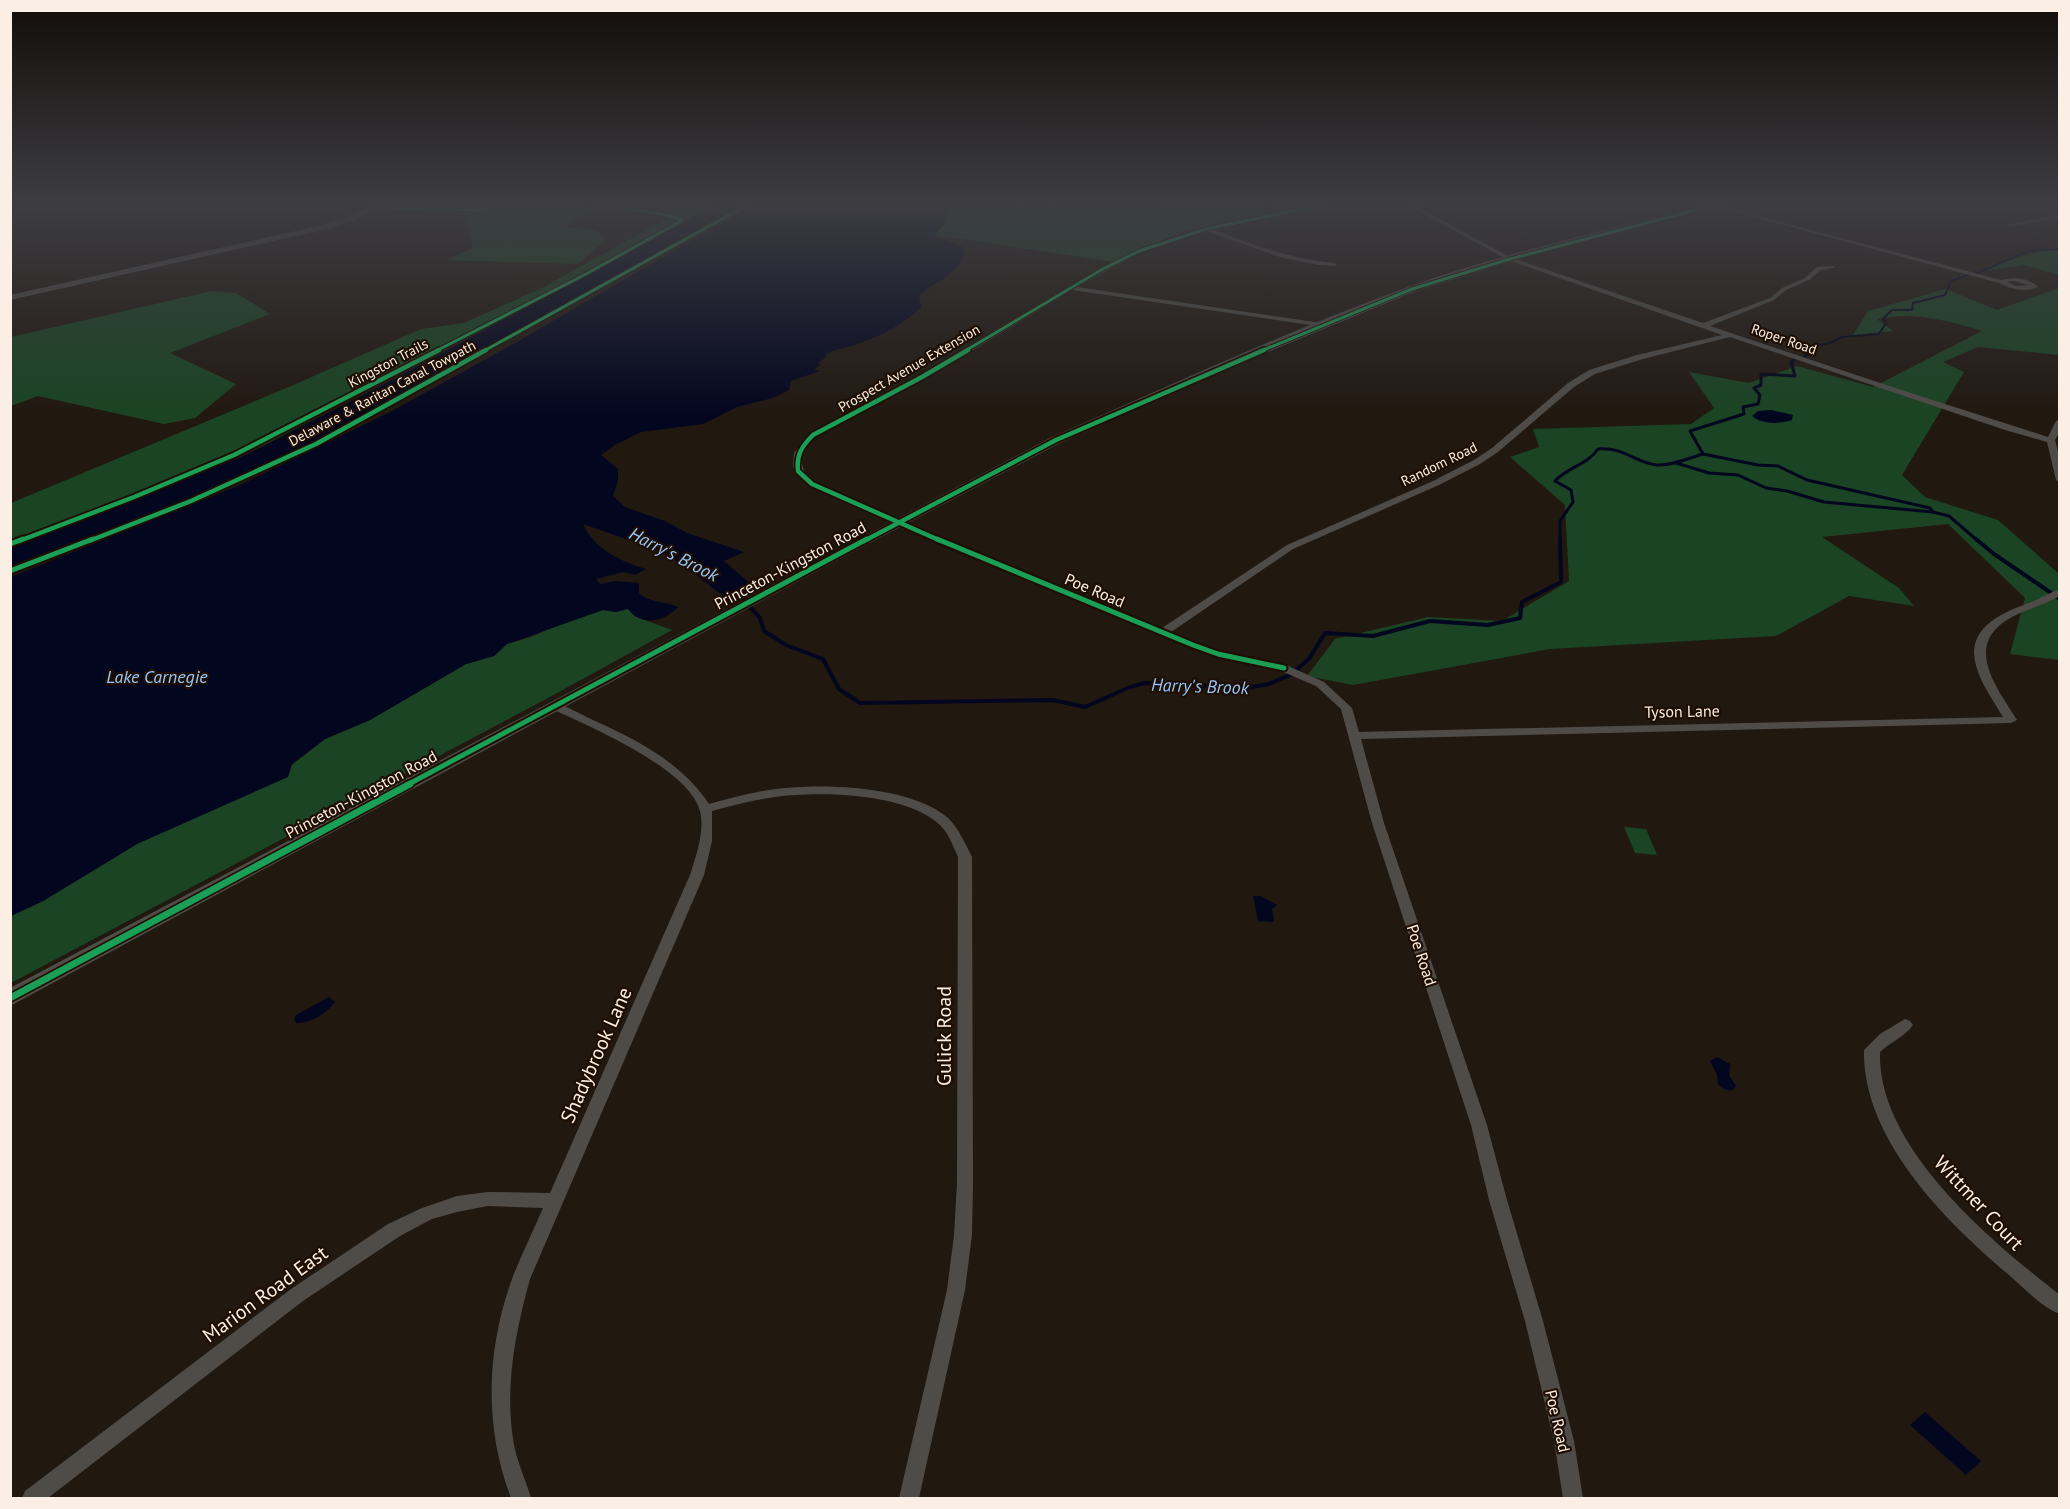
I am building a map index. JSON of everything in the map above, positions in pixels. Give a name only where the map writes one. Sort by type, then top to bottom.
[{"type":"main road","name":"Princeton-Kingston Road","points":[[10,998],[1056,440],[1127,407],[1321,325],[1412,290],[1461,274]]},
{"type":"street","points":[[10,298],[114,274]]},
{"type":"street","name":"Prospect Avenue Extension","points":[[899,523],[805,479],[798,471],[796,464],[800,450],[813,435],[922,377],[1096,274]]},
{"type":"street","name":"Roper Road","points":[[1554,274],[2008,428],[2051,440]]},
{"type":"street","points":[[1703,326],[1772,299],[1784,289],[1812,274]]},
{"type":"street","points":[[1973,274],[2001,282]]},
{"type":"street","points":[[1071,288],[1321,325]]},
{"type":"street","name":"Random Road","points":[[1162,633],[1290,547],[1436,483],[1482,459],[1571,385],[1592,372],[1640,357],[1731,335]]},
{"type":"street","points":[[2060,421],[2051,440],[2060,480]]},
{"type":"street","name":"Poe Road","points":[[899,523],[1162,633],[1218,654],[1284,668],[1320,684],[1346,708],[1378,823],[1479,1125],[1498,1200],[1534,1321],[1564,1441],[1573,1498]]},
{"type":"street","name":"Tyson Lane","points":[[1353,736],[2011,720],[1981,665],[1980,642],[1985,632],[1994,623],[2056,594]]},
{"type":"street","points":[[554,706],[657,759],[691,789],[706,809]]},
{"type":"street","name":"Gulick Road","points":[[706,809],[767,794],[796,791],[867,793],[902,798],[939,817],[951,828],[965,857],[966,1184],[963,1235],[956,1290],[909,1498]]},
{"type":"street","name":"Shadybrook Lane","points":[[520,1498],[505,1448],[500,1401],[502,1360],[510,1314],[521,1279],[697,875],[704,855],[706,809]]},
{"type":"street","name":"Wittmer Court","points":[[1905,1025],[1884,1038],[1872,1050],[1872,1072],[1877,1096],[1890,1124],[1913,1162],[1951,1210],[2019,1275],[2060,1306]]},
{"type":"street","name":"Marion Road East","points":[[32,1498],[297,1295],[394,1230],[428,1213],[457,1204],[488,1199],[555,1201]]},
{"type":"green space","points":[[567,274],[585,274],[262,446],[11,544],[11,503],[421,329],[464,323]]},
{"type":"green space","points":[[2059,288],[2059,355],[1978,347],[1943,362],[1964,372],[1902,475],[1925,497],[1998,520],[2059,574],[2059,660],[2010,654],[2025,598],[1948,524],[1822,537],[1899,588],[1914,606],[1849,596],[1776,636],[1550,649],[1353,685],[1307,676],[1335,639],[1428,617],[1502,621],[1569,581],[1565,505],[1510,457],[1539,447],[1533,429],[1691,424],[1714,408],[1689,372],[1749,383],[1797,366],[1873,387],[1982,331],[1943,320],[1904,316],[1877,319],[1893,331],[1853,335],[1868,311],[1946,289],[1997,310]]},
{"type":"green space","points":[[212,291],[236,293],[270,314],[170,353],[236,384],[195,418],[164,424],[38,396],[11,406],[11,337]]},
{"type":"green space","points":[[628,608],[634,616],[672,630],[11,983],[10,916],[43,901],[137,844],[292,765],[325,739],[370,720],[466,664],[494,656],[507,644],[531,637],[560,624],[603,610],[616,612]]},
{"type":"green space","points":[[1624,827],[1646,829],[1657,855],[1635,853]]},
{"type":"water","points":[[587,274],[617,274],[311,444],[175,504],[11,568],[11,548],[246,455],[400,376]]},
{"type":"water","name":"Lake Carnegie","points":[[633,274],[949,274],[919,295],[921,308],[915,313],[879,335],[826,354],[826,357],[818,363],[821,365],[814,369],[820,371],[791,381],[789,390],[773,398],[737,407],[703,424],[641,432],[601,455],[618,469],[618,481],[613,496],[625,507],[665,521],[687,533],[744,552],[724,561],[753,586],[727,599],[682,564],[660,551],[583,524],[594,540],[609,553],[646,569],[635,575],[623,572],[596,579],[600,584],[615,581],[639,583],[639,593],[643,596],[678,607],[666,616],[653,620],[640,618],[628,609],[616,612],[603,610],[507,644],[494,656],[466,664],[370,720],[325,739],[292,764],[288,777],[137,844],[43,901],[11,916],[11,577],[240,485],[392,411]]},
{"type":"water","points":[[1771,410],[1793,415],[1792,420],[1771,423],[1752,416],[1758,411]]},
{"type":"water","points":[[1253,896],[1261,896],[1277,905],[1272,909],[1274,922],[1258,921]]},
{"type":"water","points":[[329,997],[335,1002],[323,1014],[307,1022],[296,1023],[294,1018],[296,1015]]},
{"type":"water","points":[[1717,1057],[1730,1064],[1729,1075],[1736,1086],[1732,1091],[1718,1084],[1717,1075],[1710,1061]]},
{"type":"water","points":[[1925,1412],[1981,1461],[1966,1475],[1910,1425]]},
{"type":"waterway","name":"Harry's Brook","points":[[1813,350],[1817,345],[1830,343],[1842,337],[1879,334],[1886,323],[1883,319],[1892,310],[1912,310],[1913,303],[1945,295],[1951,281],[1968,275]]},
{"type":"waterway","name":"Harry's Brook","points":[[1804,357],[1813,350]]},
{"type":"waterway","name":"Harry's Brook","points":[[1703,454],[1690,431],[1744,414],[1743,407],[1758,404],[1760,395],[1754,388],[1761,385],[1761,374],[1795,376],[1791,362],[1794,360]]},
{"type":"waterway","name":"Harry's Brook","points":[[1560,539],[1560,521],[1573,502],[1571,490],[1555,481],[1588,459],[1598,449],[1616,450],[1649,464],[1657,465],[1674,463],[1703,454]]},
{"type":"waterway","points":[[1703,454],[1758,465],[1778,466],[1807,480],[1930,508],[1933,512]]},
{"type":"waterway","points":[[1676,463],[1709,473],[1738,475],[1766,488],[1787,491],[1824,502],[1933,512]]},
{"type":"waterway","points":[[1933,512],[1949,516],[1978,541]]},
{"type":"waterway","name":"Harry's Brook","points":[[735,590],[760,618],[764,631],[786,645],[823,659],[839,689],[860,703],[1053,700],[1085,707],[1130,687],[1145,683],[1247,688],[1269,684],[1290,675],[1309,659],[1325,633],[1373,636],[1430,621],[1488,625],[1520,618],[1522,602],[1561,582],[1560,539]]},
{"type":"waterway","points":[[1976,539],[2060,599]]},
{"type":"cycle path","name":"Kingston Trails","points":[[10,544],[134,497],[234,455],[585,274]]},
{"type":"cycle path","name":"Delaware & Raritan Canal Towpath","points":[[10,571],[191,501],[316,444],[622,274]]},
{"type":"cycle path","points":[[1094,274],[922,377],[813,435],[799,455],[798,471],[812,484],[889,519],[1193,645],[1218,654],[1284,668]]},
{"type":"cycle path","points":[[10,998],[840,553],[1056,440],[1217,369],[1412,289],[1460,274]]}]
